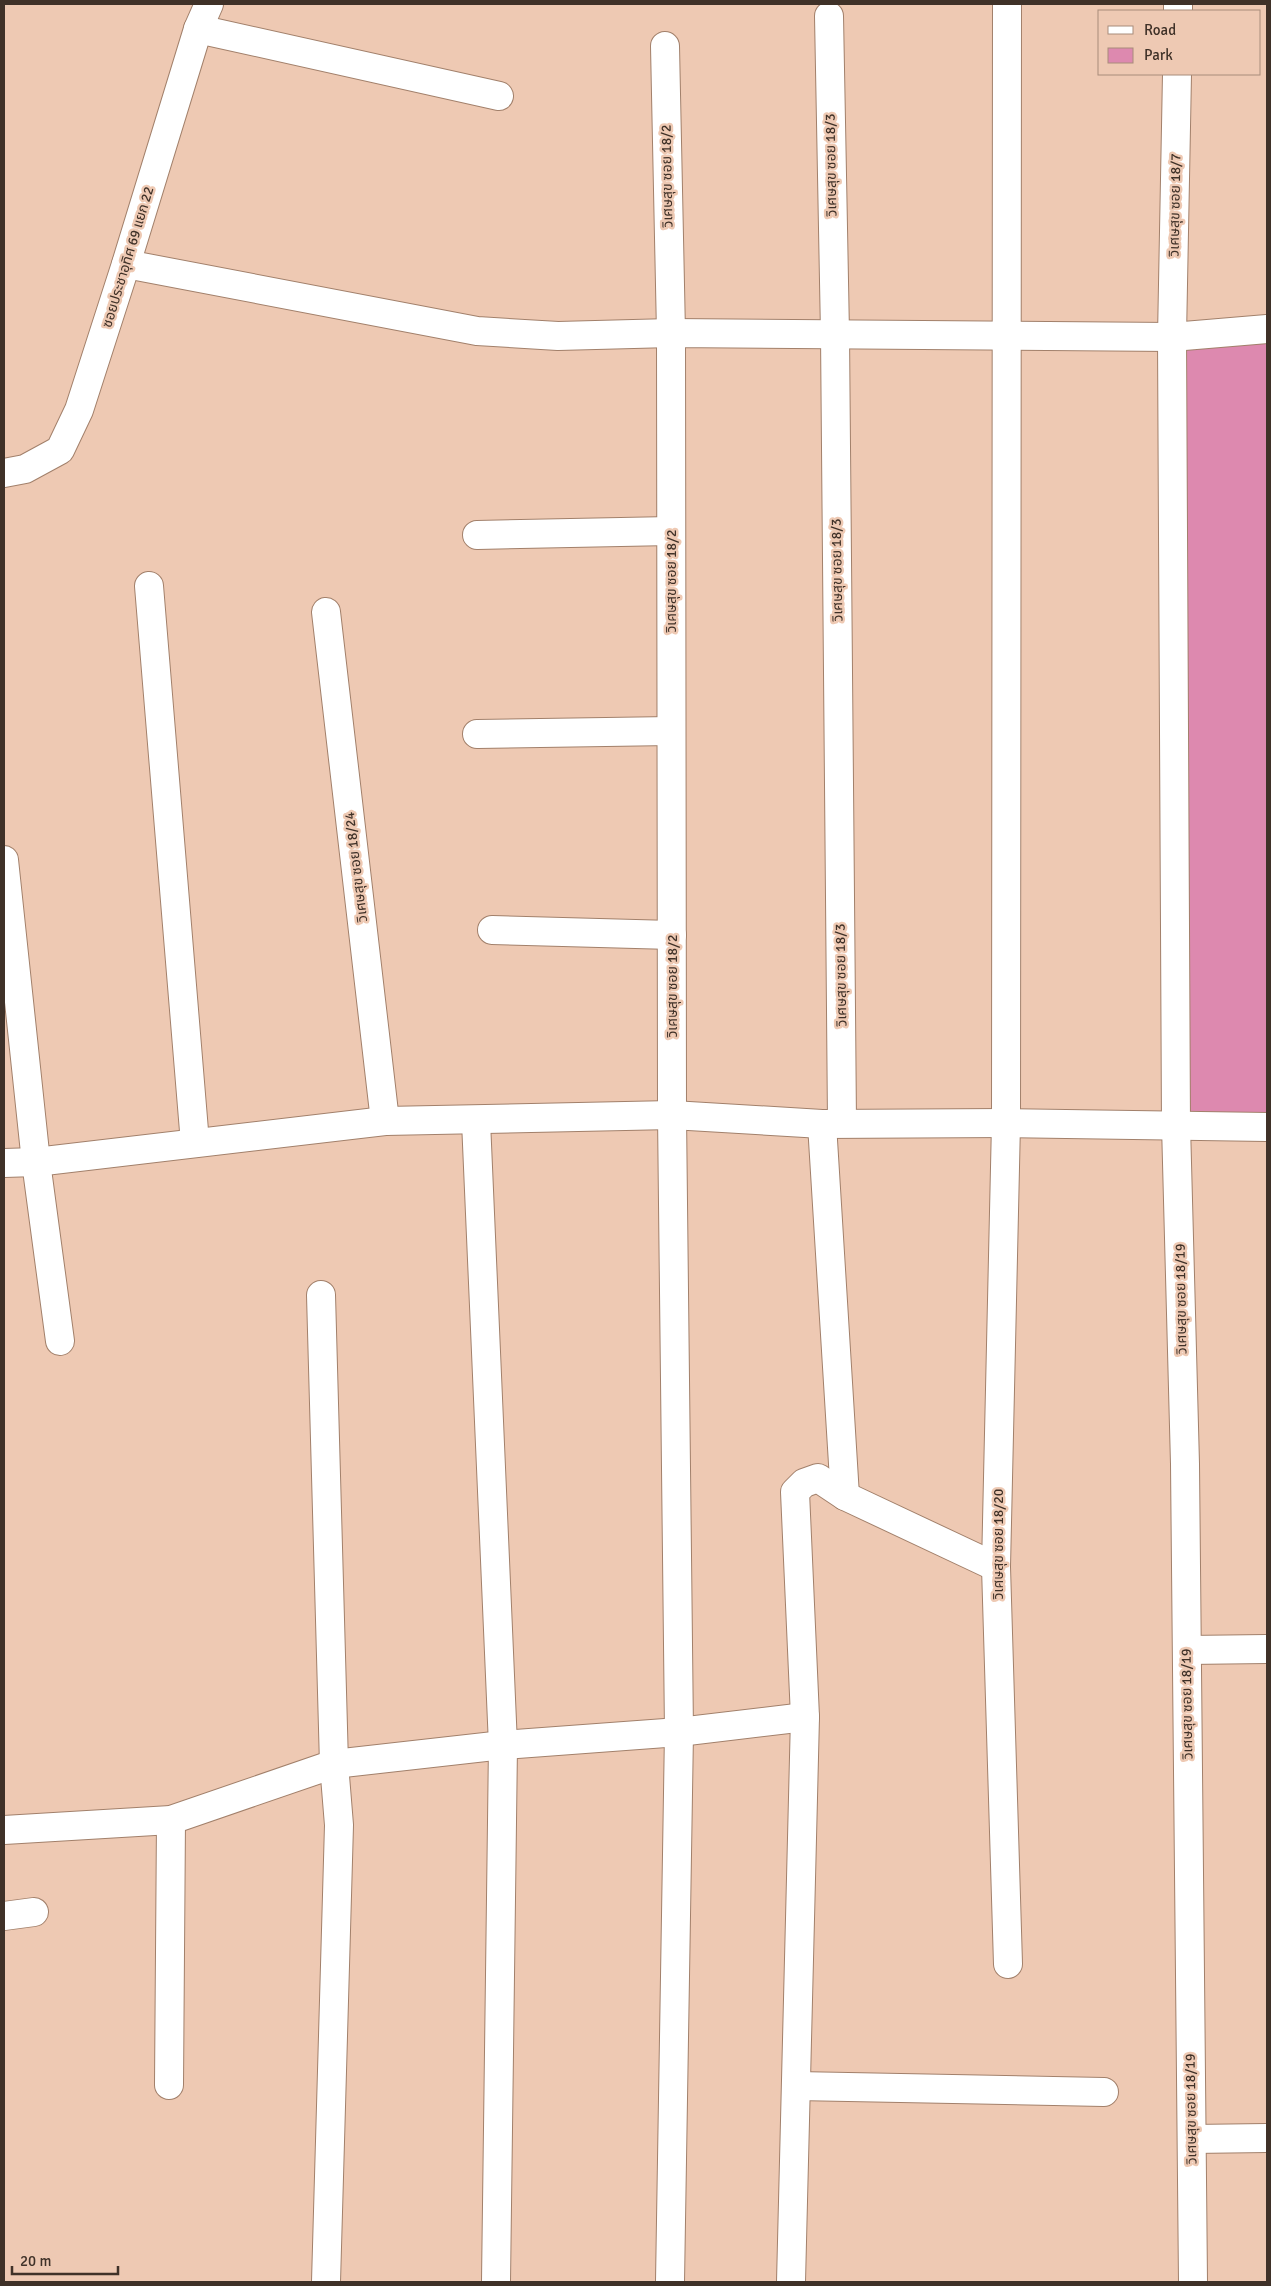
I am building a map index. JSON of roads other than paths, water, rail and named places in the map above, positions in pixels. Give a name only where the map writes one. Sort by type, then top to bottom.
[{"type":"street","name":"ซอยประชาอุทิศ 69 แยก 22","points":[[4,473],[25,469],[60,450],[79,410],[198,28],[209,4]]},
{"type":"street","name":"วิเศษสุข ซอย 18/20","points":[[1007,4],[1006,1123],[996,1567],[1008,1964]]},
{"type":"street","name":"วิเศษสุข ซอย 18/3","points":[[828,16],[835,334],[832,1124],[845,1496]]},
{"type":"street","points":[[198,28],[499,96]]},
{"type":"street","name":"วิเศษสุข ซอย 18/2","points":[[665,46],[671,333],[672,1116],[679,1732],[670,2282]]},
{"type":"street","name":"วิเศษสุข ซอย 18/7","points":[[1176,1125],[1172,337],[1177,75]]},
{"type":"street","points":[[126,264],[477,330],[558,336],[671,333],[1172,337],[1267,329]]},
{"type":"street","points":[[477,536],[671,531]]},
{"type":"street","points":[[149,586],[195,1143]]},
{"type":"street","name":"วิเศษสุข ซอย 18/24","points":[[326,612],[385,1121]]},
{"type":"street","points":[[477,734],[672,731]]},
{"type":"street","points":[[4,860],[36,1162],[60,1340]]},
{"type":"street","points":[[492,930],[672,935]]},
{"type":"street","points":[[4,1163],[36,1162],[385,1121],[476,1121],[672,1116],[832,1124],[1006,1123],[1267,1126]]},
{"type":"street","points":[[476,1121],[503,1745],[496,2282]]},
{"type":"street","name":"วิเศษสุข ซอย 18/19","points":[[1176,1125],[1187,1650],[1193,2282]]},
{"type":"street","points":[[321,1295],[334,1764],[339,1825],[326,2282]]},
{"type":"street","points":[[791,2282],[805,1718],[795,1492],[804,1483],[818,1478],[845,1496],[996,1567]]},
{"type":"street","points":[[1187,1650],[1267,1648]]},
{"type":"street","points":[[4,1830],[171,1820],[334,1764],[503,1745],[679,1732],[805,1718]]},
{"type":"street","points":[[169,2085],[171,1820]]},
{"type":"street","points":[[4,1916],[34,1912]]},
{"type":"street","points":[[796,2086],[1104,2092]]},
{"type":"street","points":[[1192,2139],[1267,2138]]}]
